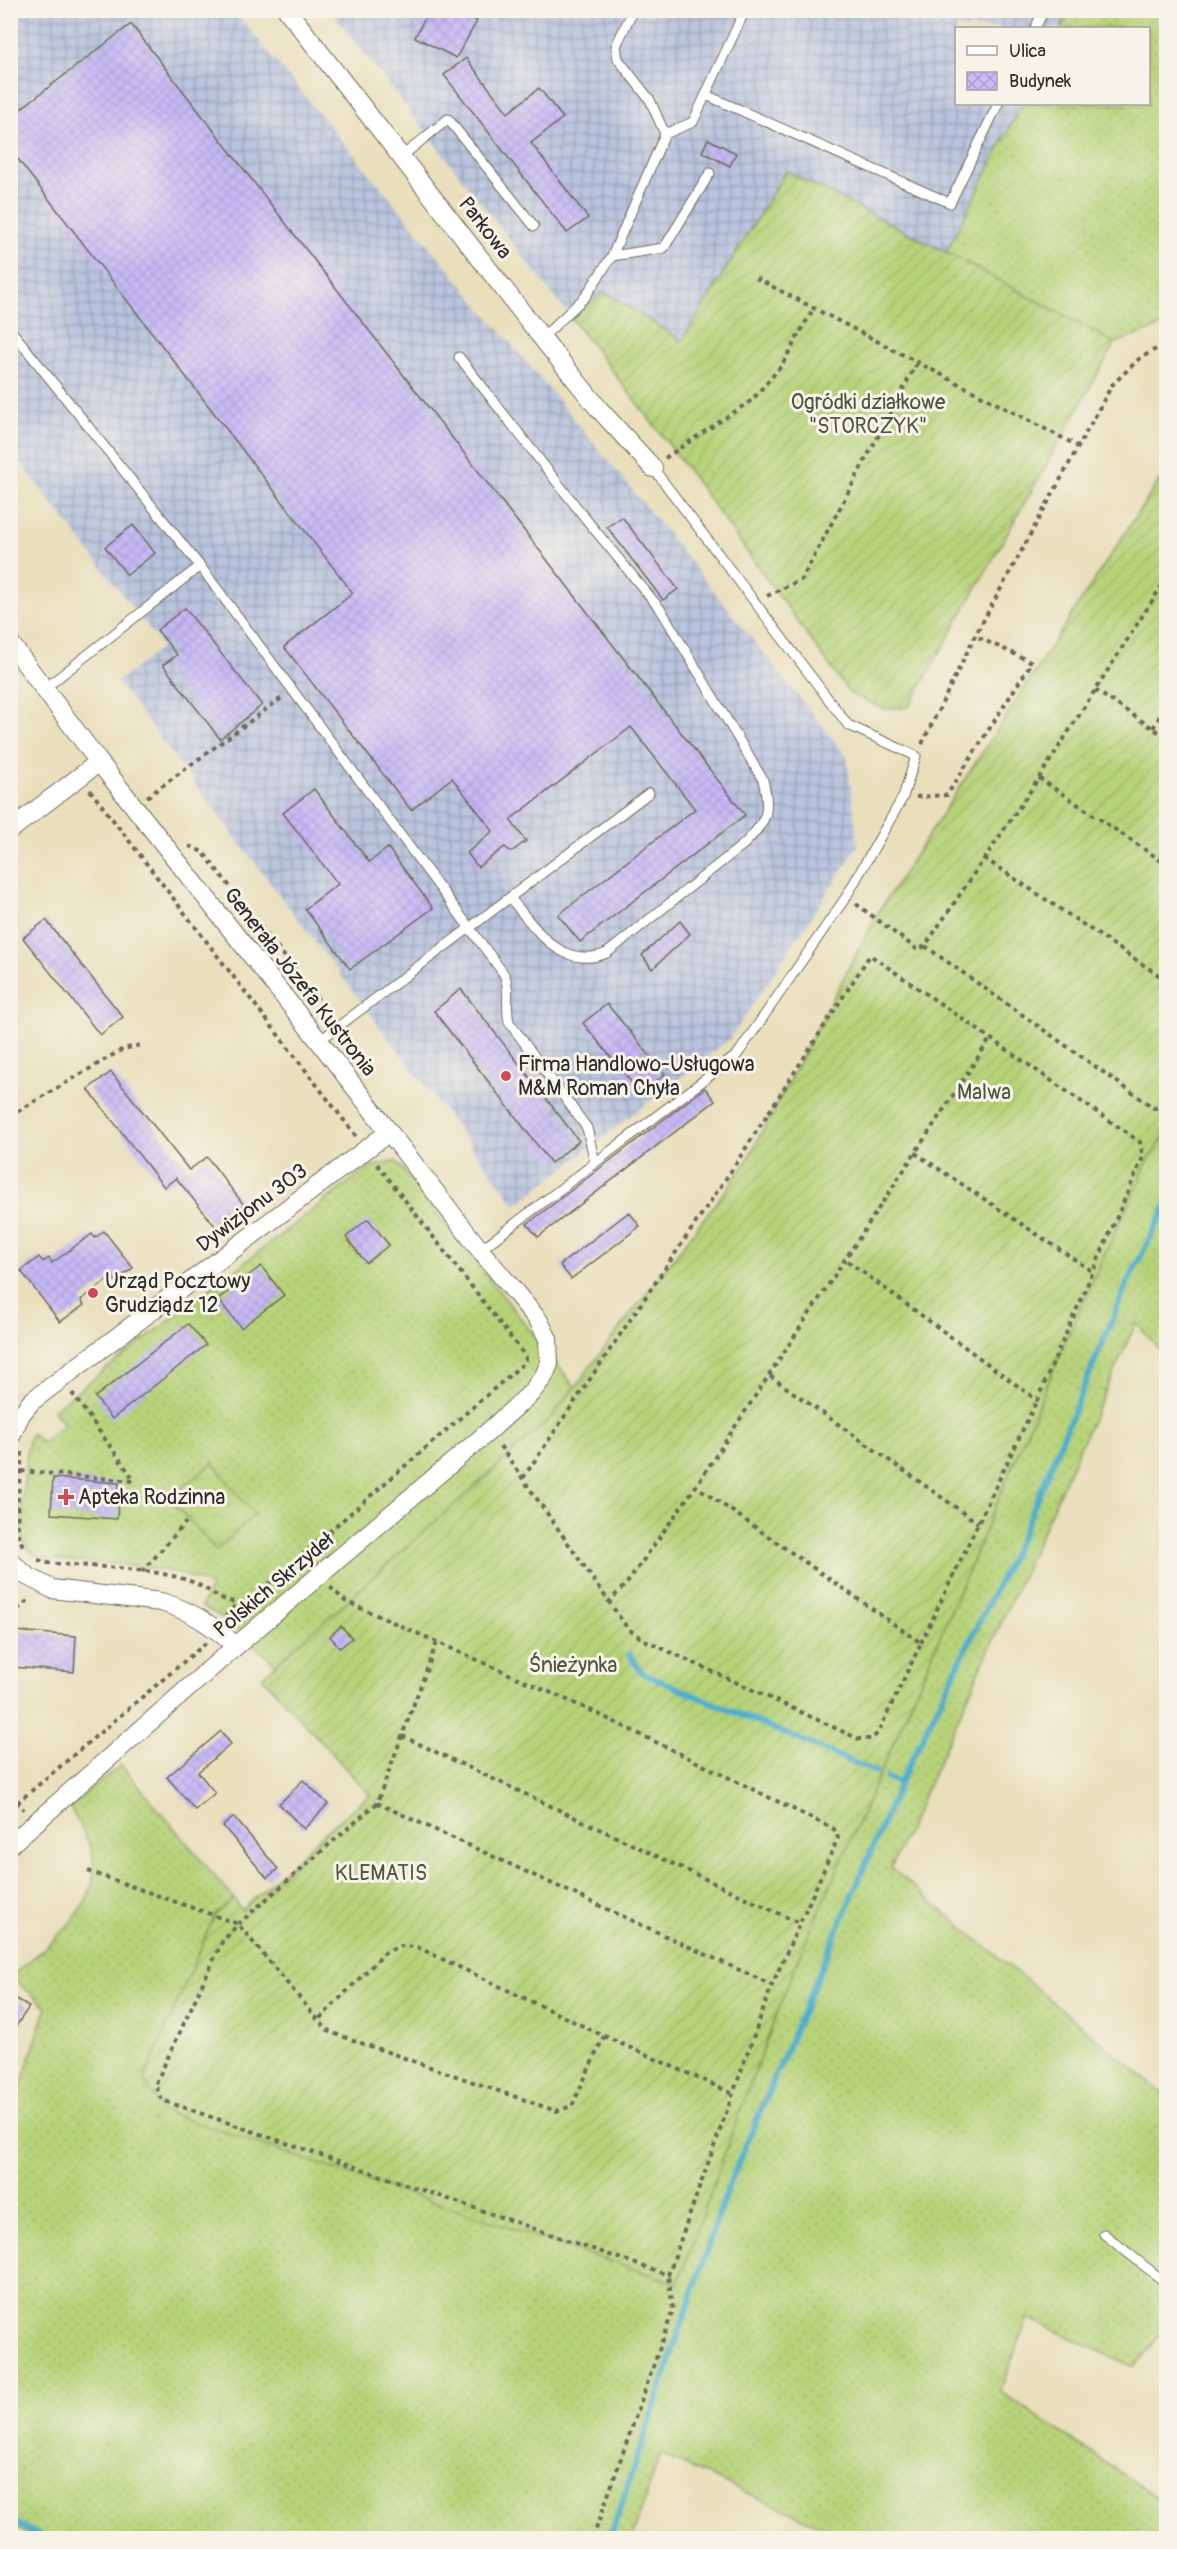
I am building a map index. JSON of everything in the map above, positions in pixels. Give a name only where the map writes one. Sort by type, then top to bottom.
[{"type":"street","name":"Parkowa","points":[[287,10],[542,338],[599,409],[653,468]]},
{"type":"street","name":"Generała Józefa Kustronia","points":[[10,643],[99,762],[480,1250],[539,1321],[545,1330],[550,1349]]},
{"type":"street","points":[[10,830],[99,762]]},
{"type":"street","name":"Dywizjonu 303","points":[[10,1438],[21,1414],[32,1401],[389,1131]]},
{"type":"street","name":"Polskich Skrzydeł","points":[[10,1845],[236,1646],[531,1393],[544,1376],[549,1364],[550,1349]]},
{"type":"street","points":[[10,1561],[27,1576],[52,1589],[161,1602],[179,1607],[203,1618],[236,1646]]},
{"type":"lane","points":[[633,10],[616,46],[618,59],[650,100],[665,134]]},
{"type":"lane","points":[[542,338],[585,297],[612,256],[665,134],[693,122],[745,10]]},
{"type":"lane","points":[[1036,27],[1044,10]]},
{"type":"lane","points":[[706,94],[950,203],[999,105]]},
{"type":"lane","points":[[401,157],[448,119],[534,226]]},
{"type":"lane","points":[[612,256],[664,248],[710,173]]},
{"type":"lane","points":[[10,329],[200,566],[470,928],[508,983],[509,1022],[587,1128],[595,1163]]},
{"type":"lane","points":[[459,357],[589,523],[661,610],[763,780],[768,801],[766,816],[759,830],[607,953],[592,958],[571,955],[550,944],[510,898]]},
{"type":"lane","points":[[480,1250],[737,1055],[846,897],[903,797],[916,756],[848,725],[653,468]]},
{"type":"lane","points":[[44,689],[200,566]]},
{"type":"lane","points":[[319,1041],[649,793]]},
{"type":"lane","points":[[1104,2234],[1167,2283]]},
{"type":"path","points":[[756,279],[1078,446]]},
{"type":"path","points":[[653,468],[752,400],[782,365],[813,309]]},
{"type":"path","points":[[916,756],[975,636],[1112,384],[1139,358],[1165,345]]},
{"type":"path","points":[[755,602],[802,579],[917,363]]},
{"type":"path","points":[[846,897],[918,950],[925,946],[1039,778],[1167,579]]},
{"type":"path","points":[[903,797],[947,795],[1032,662],[975,636]]},
{"type":"path","points":[[1095,690],[1167,737]]},
{"type":"path","points":[[146,798],[292,691]]},
{"type":"path","points":[[1153,728],[1167,706]]},
{"type":"path","points":[[1039,778],[1167,864]]},
{"type":"path","points":[[984,858],[1167,980]]},
{"type":"path","points":[[925,946],[1154,1108],[1167,1107]]},
{"type":"path","points":[[488,1432],[523,1478],[628,1629],[644,1640],[860,1739],[871,1739],[878,1733],[1036,1400],[1143,1157],[1140,1142],[870,955],[731,1171],[523,1478]]},
{"type":"path","points":[[608,1603],[627,1583],[696,1486],[990,1039]]},
{"type":"path","points":[[10,1116],[123,1049],[141,1045]]},
{"type":"path","points":[[915,1153],[1092,1271]]},
{"type":"path","points":[[846,1260],[1036,1400]]},
{"type":"path","points":[[770,1376],[978,1523]]},
{"type":"path","points":[[21,1471],[135,1481],[64,1379]]},
{"type":"path","points":[[696,1486],[921,1643]]},
{"type":"path","points":[[141,1572],[186,1522]]},
{"type":"path","points":[[10,1615],[28,1599],[38,1601]]},
{"type":"path","points":[[345,1601],[592,1711],[834,1829],[838,1838],[772,1985],[668,2275],[673,2310],[593,2538]]},
{"type":"path","points":[[17,1803],[207,1642],[202,1636]]},
{"type":"path","points":[[437,1642],[376,1803],[238,1924],[222,1942],[155,2085],[162,2100],[668,2275]]},
{"type":"path","points":[[402,1736],[801,1923]]},
{"type":"path","points":[[376,1803],[772,1985]]},
{"type":"path","points":[[88,1871],[238,1924],[330,2032],[556,2111],[572,2106],[604,2036]]},
{"type":"path","points":[[318,2020],[386,1952],[400,1946],[417,1947],[604,2036],[734,2094]]},
{"type":"shaded area","points":[[11,11],[234,11],[631,488],[847,757],[858,846],[730,1039],[516,1205],[117,682],[163,647],[11,450]]},
{"type":"shaded area","points":[[331,11],[1070,11],[1062,27],[955,27],[955,105],[1021,105],[946,252],[786,171],[681,342],[604,292],[572,319]]},
{"type":"green space","points":[[1070,11],[1166,11],[1166,325],[1115,343],[946,252],[1021,105],[1150,105],[1150,27],[1062,27]]},
{"type":"green space","name":"Ogródki działkowe \"STORCZYK\"","points":[[786,171],[946,252],[1115,343],[909,707],[884,709],[850,694],[674,451],[572,319],[604,292],[682,341]]},
{"type":"green space","points":[[1166,470],[1166,1135],[1148,1160],[1065,1342],[926,1669],[797,1961],[678,2284],[161,2111],[144,2079],[215,1915],[234,1899],[242,1910],[334,1824],[370,1795],[262,1677],[552,1417],[744,1166],[879,911]]},
{"type":"green space","points":[[1166,1135],[1166,1357],[1136,1323],[891,1868],[1166,2096],[1166,2328],[1134,2367],[1028,2318],[1000,2391],[1166,2504],[1166,2538],[848,2538],[660,2454],[632,2538],[34,2538],[11,2525],[11,2115],[47,2007],[11,1977],[54,1940],[80,1910],[89,1894],[94,1877],[93,1858],[87,1838],[70,1807],[121,1765],[234,1899],[215,1915],[748,2089],[797,1961],[926,1669],[1065,1342],[1148,1160]]},
{"type":"green space","points":[[396,1161],[575,1387],[552,1417],[276,1665],[230,1622],[201,1606],[211,1587],[196,1579],[154,1569],[43,1559],[29,1550],[22,1536],[20,1524],[28,1442],[32,1433],[42,1443],[64,1424],[53,1410],[369,1167]]},
{"type":"green space","points":[[213,1463],[254,1515],[216,1550],[169,1498]]},
{"type":"building","points":[[429,10],[455,10],[477,21],[456,58],[415,37]]},
{"type":"building","points":[[131,24],[745,815],[580,942],[558,915],[695,809],[631,727],[510,820],[526,841],[511,852],[505,847],[478,867],[467,853],[493,831],[452,778],[411,810],[284,647],[353,593],[10,149],[10,117]]},
{"type":"building","points":[[466,58],[508,113],[539,88],[563,118],[531,143],[588,218],[567,233],[444,75]]},
{"type":"building","points":[[708,139],[736,153],[730,166],[702,152]]},
{"type":"building","points":[[622,517],[678,589],[663,600],[607,527]]},
{"type":"building","points":[[133,525],[155,553],[127,575],[105,547]]},
{"type":"building","points":[[185,608],[262,705],[220,739],[163,665],[177,655],[157,630]]},
{"type":"building","points":[[314,789],[369,862],[388,848],[433,908],[350,969],[305,909],[338,884],[283,813]]},
{"type":"building","points":[[46,920],[123,1017],[100,1035],[23,938]]},
{"type":"building","points":[[680,921],[690,934],[652,969],[642,955]]},
{"type":"building","name":"Firma Handlowo-Usługowa M&M Roman Chyła","points":[[461,989],[579,1141],[551,1163],[434,1011]]},
{"type":"building","points":[[607,1004],[665,1074],[641,1094],[583,1023]]},
{"type":"building","points":[[111,1072],[189,1170],[207,1157],[244,1205],[216,1227],[176,1178],[164,1187],[88,1089]]},
{"type":"building","points":[[705,1088],[715,1101],[538,1237],[527,1224]]},
{"type":"building","points":[[629,1212],[640,1226],[571,1279],[560,1265]]},
{"type":"building","points":[[368,1219],[389,1245],[366,1263],[346,1237]]},
{"type":"building","points":[[104,1231],[133,1268],[115,1281],[113,1276],[81,1300],[84,1305],[60,1322],[21,1271],[39,1257],[43,1262],[49,1258],[52,1263],[92,1234],[95,1238]]},
{"type":"building","points":[[261,1266],[284,1295],[241,1328],[218,1299]]},
{"type":"building","points":[[188,1324],[206,1345],[112,1419],[95,1397]]},
{"type":"building","points":[[53,1478],[119,1483],[117,1519],[51,1514]]},
{"type":"building","points":[[341,1626],[352,1638],[340,1648],[330,1636]]},
{"type":"building","points":[[14,1631],[76,1636],[74,1672],[12,1667]]},
{"type":"building","points":[[221,1731],[231,1744],[198,1772],[215,1793],[195,1810],[167,1777]]},
{"type":"building","points":[[303,1780],[328,1804],[304,1829],[279,1804]]},
{"type":"building","points":[[234,1817],[278,1869],[267,1878],[223,1826]]},
{"type":"building","points":[[10,1995],[29,2007],[10,2035]]},
{"type":"waterway","points":[[610,2538],[728,2187],[900,1783],[1022,1535],[1127,1284],[1166,1206]]},
{"type":"waterway","points":[[629,1654],[642,1673],[876,1772]]},
{"type":"waterway","points":[[887,1778],[900,1783]]},
{"type":"waterway","points":[[10,2520],[44,2538]]},
{"type":"place","name":"Firma Handlowo-Usługowa M&M Roman Chyła","points":[[506,1076]]},
{"type":"place","name":"Urząd Pocztowy Grudziądz 12","points":[[93,1293]]},
{"type":"place","name":"Apteka Rodzinna","points":[[66,1497]]},
{"type":"park label","name":"Malwa","points":[[984,1092]]},
{"type":"park label","name":"Śnieżynka","points":[[573,1665]]},
{"type":"park label","name":"KLEMATIS","points":[[381,1873]]}]
